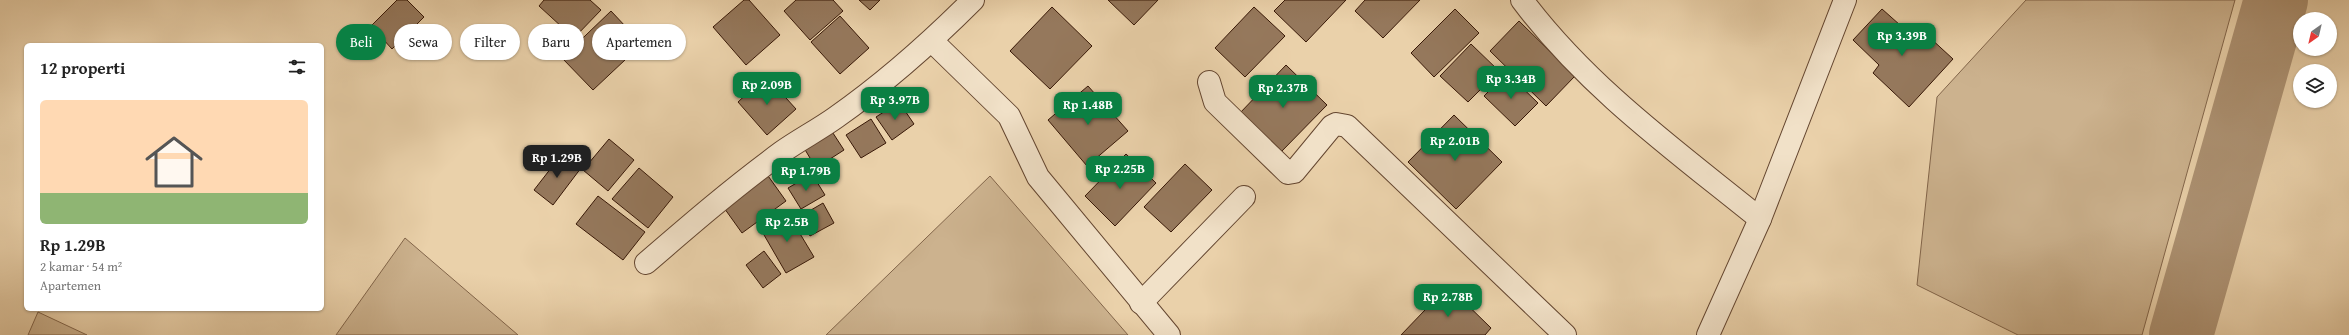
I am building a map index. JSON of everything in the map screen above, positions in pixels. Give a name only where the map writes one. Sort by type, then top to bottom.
[{"type":"street","points":[[646,263],[716,203],[782,152],[836,117],[932,41],[973,0]]},
{"type":"street","points":[[1522,0],[1572,59],[1620,106],[1760,219]]},
{"type":"street","points":[[1708,335],[1760,219],[1845,0]]},
{"type":"street","points":[[932,41],[1009,116],[1038,177],[1169,335]]},
{"type":"street","points":[[1209,82],[1214,102],[1288,173],[1294,172],[1332,126],[1336,124],[1347,126],[1565,335]]},
{"type":"street","points":[[1141,303],[1244,197]]},
{"type":"shaded area","points":[[2026,0],[2235,0],[2142,335],[2018,335],[1917,285],[1937,97]]},
{"type":"shaded area","points":[[990,176],[1128,335],[826,335]]},
{"type":"shaded area","points":[[405,238],[518,335],[336,335]]},
{"type":"shaded area","points":[[38,312],[87,335],[28,335]]},
{"type":"building","points":[[397,0],[407,0],[424,17],[417,24],[394,24],[394,47],[392,49],[386,42],[386,24],[373,24]]},
{"type":"building","points":[[544,0],[590,0],[601,10],[584,28],[584,24],[559,24],[539,6]]},
{"type":"building","points":[[744,0],[749,0],[780,35],[746,65],[713,27]]},
{"type":"building","points":[[796,0],[833,0],[843,11],[810,40],[784,11]]},
{"type":"building","points":[[859,0],[880,0],[870,10]]},
{"type":"building","points":[[1108,0],[1158,0],[1134,25]]},
{"type":"building","points":[[1285,0],[1346,0],[1306,42],[1274,11]]},
{"type":"building","points":[[1365,0],[1420,0],[1383,38],[1355,11]]},
{"type":"building","points":[[1052,7],[1092,46],[1050,89],[1010,51]]},
{"type":"building","points":[[1254,7],[1285,36],[1245,77],[1215,48]]},
{"type":"building","points":[[1455,9],[1479,33],[1434,77],[1411,53]]},
{"type":"building","points":[[1882,9],[1909,33],[1916,25],[1953,59],[1909,107],[1873,73],[1879,65],[1853,40]]},
{"type":"building","points":[[611,11],[623,24],[597,24]]},
{"type":"building","points":[[840,16],[869,48],[840,74],[811,42]]},
{"type":"building","points":[[1519,21],[1575,76],[1546,106],[1490,51]]},
{"type":"building","points":[[592,29],[592,60],[625,60],[593,90],[564,60],[584,60],[584,37]]},
{"type":"building","points":[[1471,44],[1499,71],[1468,102],[1440,76]]},
{"type":"building","points":[[1286,65],[1327,105],[1280,153],[1239,114]]},
{"type":"building","points":[[1507,73],[1538,103],[1515,126],[1484,96]]},
{"type":"building","points":[[766,76],[796,109],[767,135],[738,102]]},
{"type":"building","points":[[1088,86],[1128,131],[1087,166],[1048,120]]},
{"type":"building","points":[[899,102],[914,124],[892,140],[876,117]]},
{"type":"building","points":[[1454,115],[1502,162],[1456,209],[1408,162]]},
{"type":"building","points":[[871,119],[886,143],[861,158],[846,135]]},
{"type":"building","points":[[831,130],[844,150],[816,168],[804,148]]},
{"type":"building","points":[[609,139],[634,160],[608,191],[583,170]]},
{"type":"building","points":[[562,154],[581,168],[553,205],[534,190]]},
{"type":"building","points":[[1126,154],[1156,183],[1115,226],[1085,196]]},
{"type":"building","points":[[1185,164],[1212,190],[1171,232],[1144,207]]},
{"type":"building","points":[[639,168],[673,197],[648,228],[612,199]]},
{"type":"building","points":[[766,173],[786,201],[742,233],[722,205]]},
{"type":"building","points":[[812,174],[825,195],[801,209],[788,188]]},
{"type":"building","points":[[598,196],[645,232],[623,260],[576,224]]},
{"type":"building","points":[[823,203],[834,223],[810,236],[799,217]]},
{"type":"building","points":[[787,212],[814,257],[786,273],[760,228]]},
{"type":"building","points":[[764,251],[781,274],[763,288],[746,265]]},
{"type":"building","points":[[1448,286],[1491,328],[1485,335],[1401,335]]},
{"type":"waterway","points":[[2181,335],[2276,0]]}]
